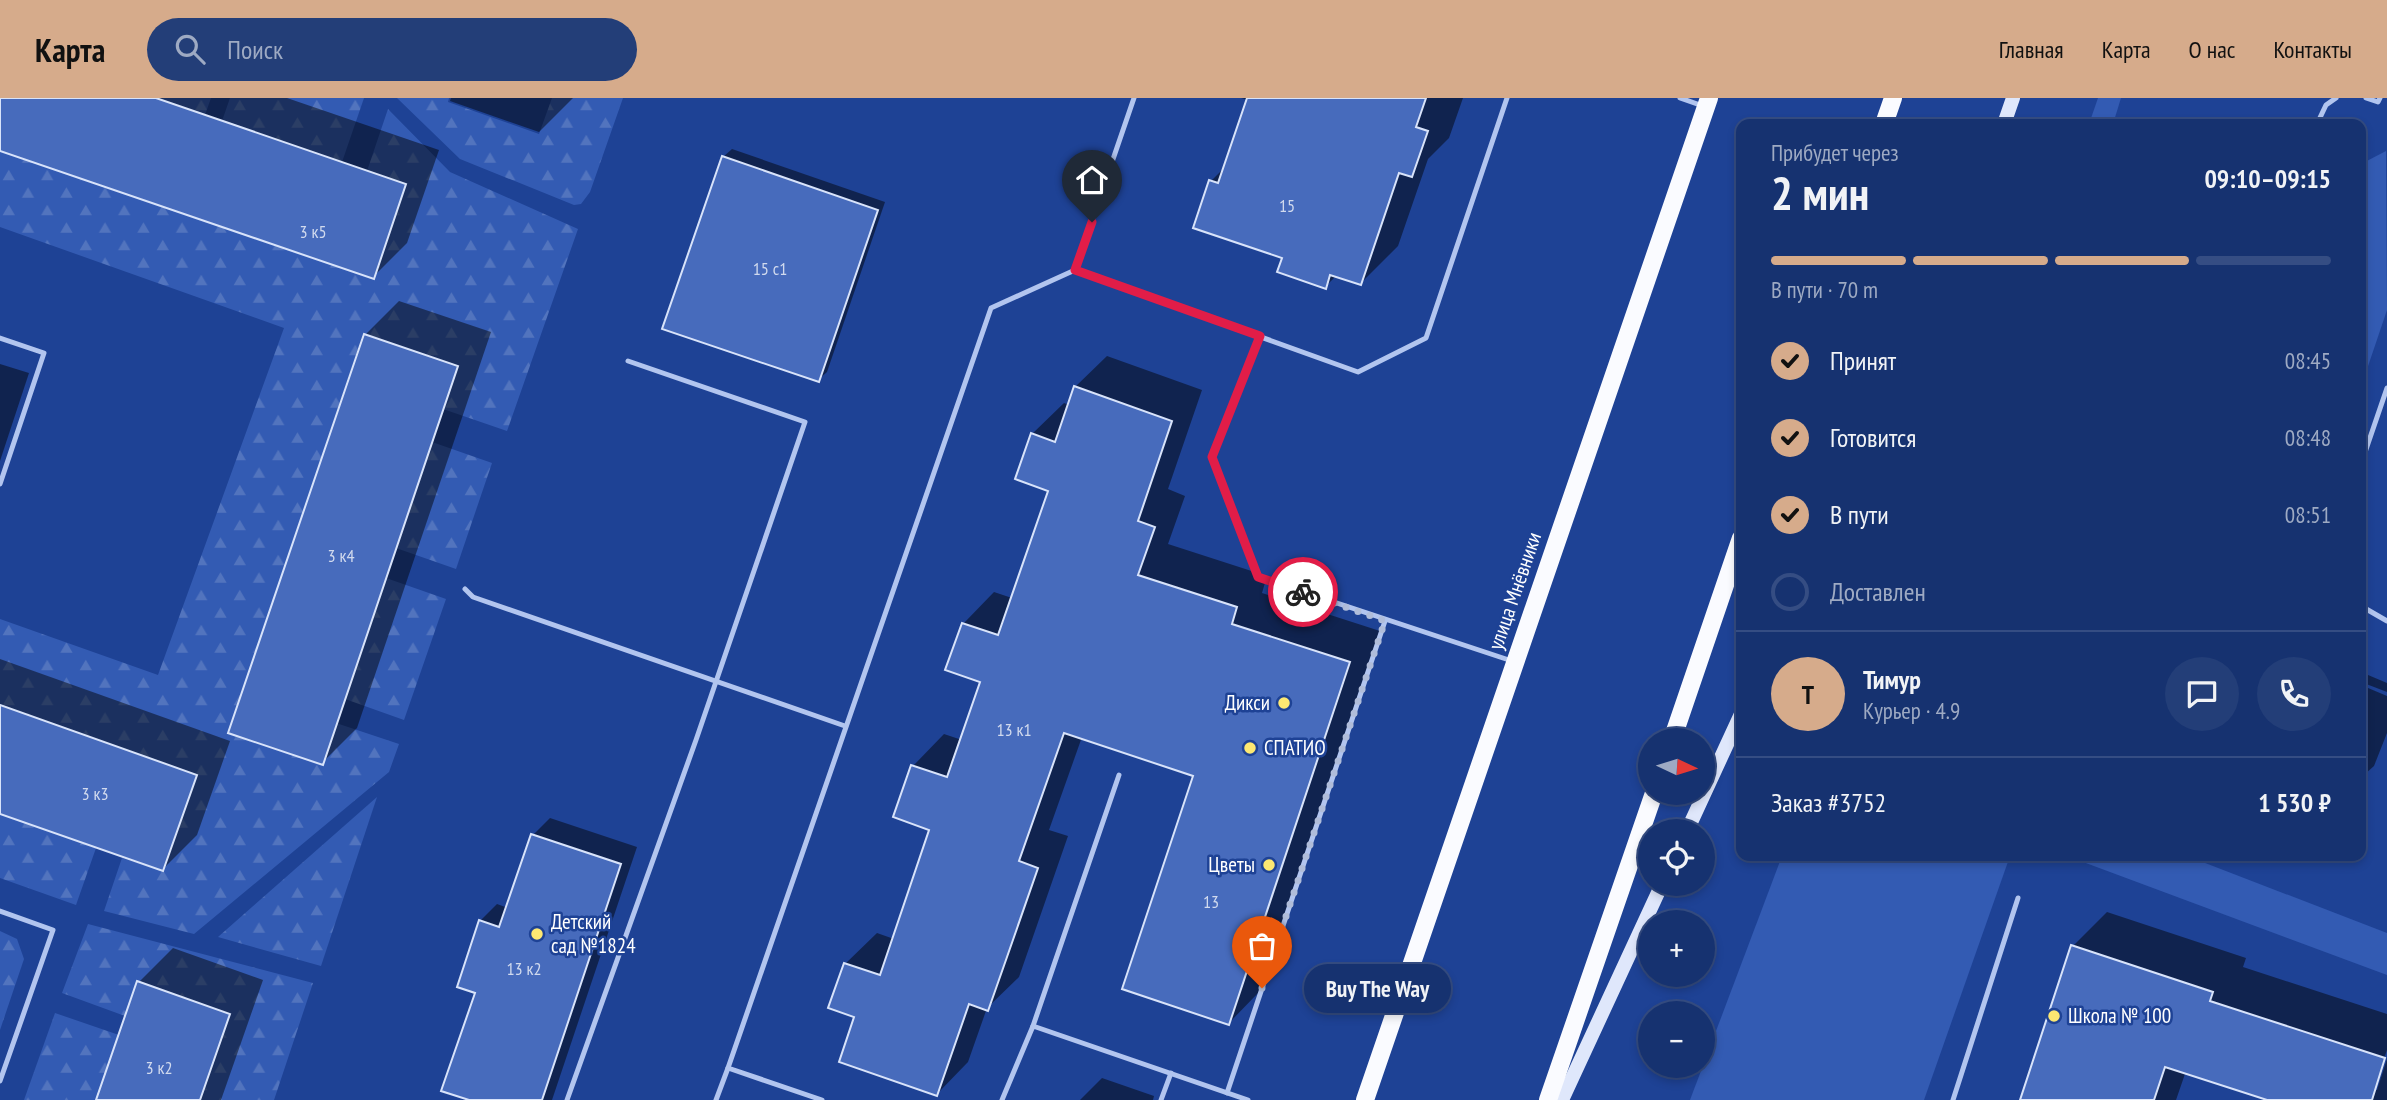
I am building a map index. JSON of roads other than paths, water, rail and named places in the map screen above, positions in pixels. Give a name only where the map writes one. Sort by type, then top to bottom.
[{"type":"main road","points":[[1886,119],[1893,98]]},
{"type":"main road","points":[[2006,119],[2013,98]]},
{"type":"main road","name":"улица Мнёвники","points":[[1365,1100],[1708,102]]},
{"type":"main road","points":[[1676,728],[1736,553]]},
{"type":"main road","points":[[1693,819],[1736,725]]},
{"type":"main road","points":[[1548,1100],[1650,805]]},
{"type":"main road","points":[[1562,1100],[1656,896]]},
{"type":"lane","points":[[1075,270],[1134,98]]},
{"type":"lane","points":[[716,1100],[991,308],[1075,270],[1358,372],[1426,338],[1507,98]]},
{"type":"lane","points":[[1680,98],[1708,102]]},
{"type":"lane","points":[[2319,119],[2326,105],[2336,98]]},
{"type":"lane","points":[[2366,98],[2387,104]]},
{"type":"lane","points":[[1260,336],[1212,457],[1258,577],[1515,662]]},
{"type":"lane","points":[[0,338],[44,353],[0,484]]},
{"type":"lane","points":[[567,1100],[805,422],[628,361]]},
{"type":"lane","points":[[2366,449],[2387,388]]},
{"type":"lane","points":[[465,589],[473,597],[845,726]]},
{"type":"lane","points":[[2366,609],[2387,621]]},
{"type":"lane","points":[[1227,1093],[1385,621]]},
{"type":"lane","points":[[1002,1100],[1032,1026],[1119,775]]},
{"type":"lane","points":[[1953,1100],[2018,898]]},
{"type":"lane","points":[[0,912],[53,930],[0,1081]]},
{"type":"lane","points":[[1032,1026],[1248,1100]]},
{"type":"lane","points":[[728,1068],[822,1100]]},
{"type":"lane","points":[[1161,1100],[1171,1073]]},
{"type":"place","name":"Дикси","points":[[1284,703]]},
{"type":"place","name":"СПАТИО","points":[[1250,748]]},
{"type":"place","name":"Цветы","points":[[1269,865]]},
{"type":"place","name":"Детский сад №1824","points":[[537,934]]},
{"type":"place","name":"Buy The Way","points":[[1262,988]]},
{"type":"place","name":"Школа № 100","points":[[2054,1016]]}]
